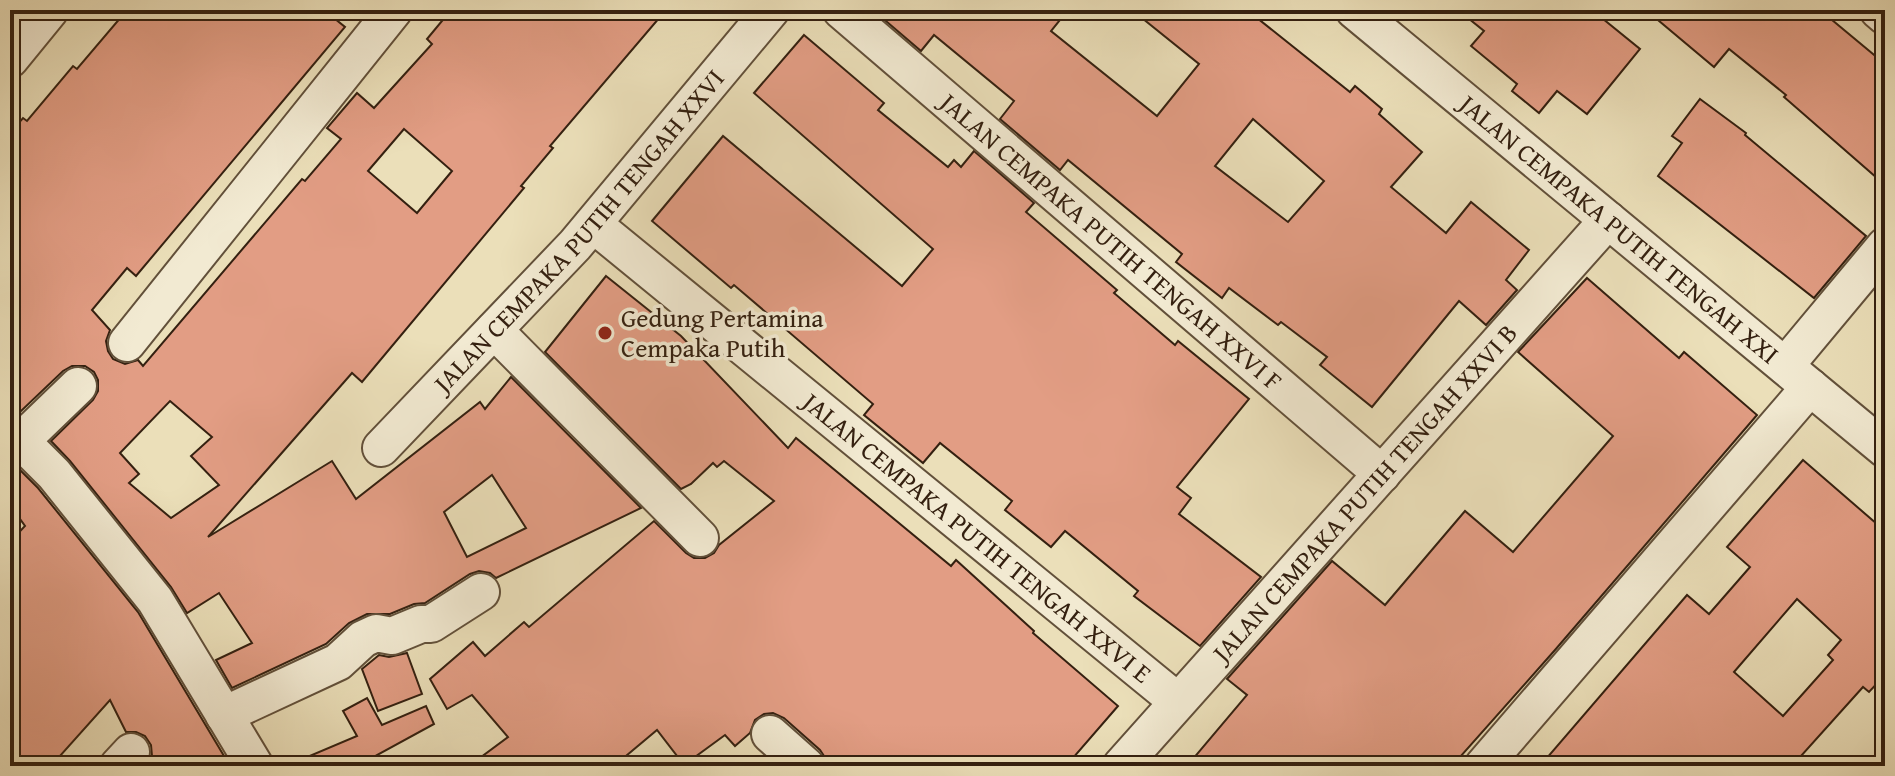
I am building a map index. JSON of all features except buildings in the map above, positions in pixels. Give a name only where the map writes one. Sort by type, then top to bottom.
[{"type":"street","points":[[10,59],[50,10]]},
{"type":"street","points":[[127,343],[394,10]]},
{"type":"street","name":"JALAN CEMPAKA PUTIH TENGAH XXVI","points":[[381,448],[593,224],[771,10]]},
{"type":"street","name":"JALAN CEMPAKA PUTIH TENGAH XXVI F","points":[[841,10],[1382,474]]},
{"type":"street","name":"JALAN CEMPAKA PUTIH TENGAH XXI","points":[[1354,10],[1885,449]]},
{"type":"street","points":[[1878,10],[1885,16]]},
{"type":"street","name":"JALAN CEMPAKA PUTIH TENGAH XXVI B","points":[[1121,766],[1608,220]]},
{"type":"street","name":"JALAN CEMPAKA PUTIH TENGAH XXVI E","points":[[593,224],[1177,701]]},
{"type":"street","points":[[1483,766],[1798,376],[1885,246]]},
{"type":"street","points":[[494,330],[700,538]]},
{"type":"street","points":[[78,386],[15,436],[54,474],[155,600],[255,766]]},
{"type":"street","points":[[224,715],[338,662],[363,639],[376,633],[392,636],[421,624],[431,624],[481,592]]},
{"type":"street","points":[[770,734],[806,766]]},
{"type":"place","name":"Gedung Pertamina Cempaka Putih","points":[[605,333]]}]
